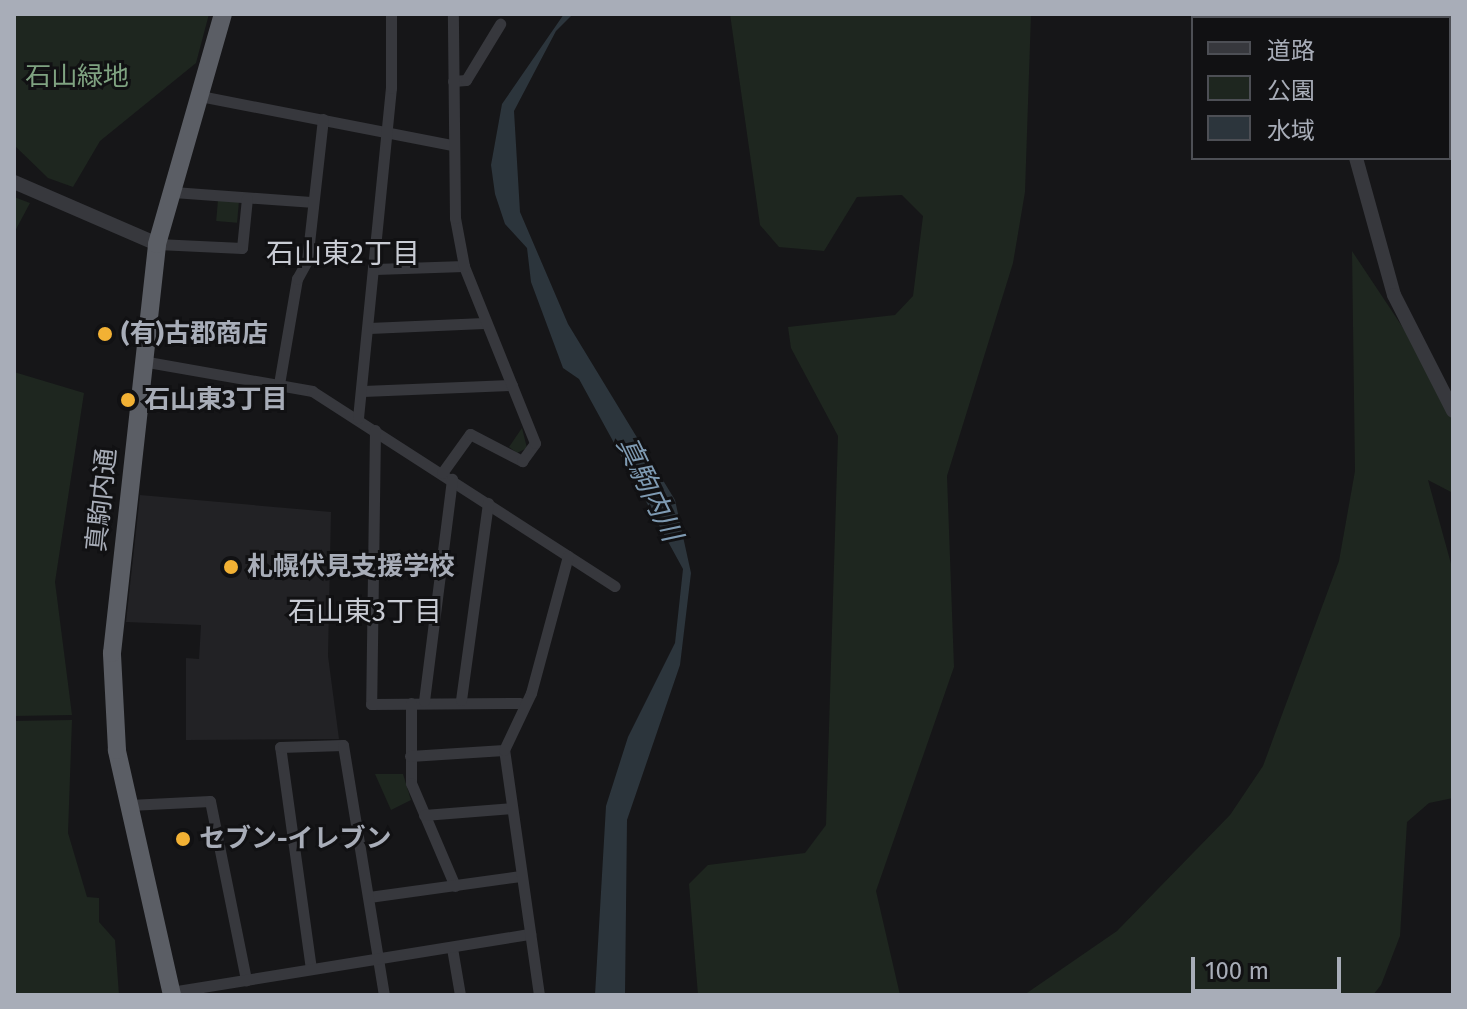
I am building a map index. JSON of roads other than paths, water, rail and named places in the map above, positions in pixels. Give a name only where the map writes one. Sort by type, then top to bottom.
[{"type":"highway","name":"真駒内通","points":[[172,994],[113,723],[112,665],[142,361],[157,244],[223,14]]},
{"type":"street","points":[[358,418],[375,269],[391,14]]},
{"type":"street","points":[[453,14],[452,145],[464,266],[484,323],[534,435],[529,455],[516,460],[470,434],[447,476],[410,756],[424,815],[455,886]]},
{"type":"street","points":[[453,81],[466,80],[500,24]]},
{"type":"street","points":[[200,96],[452,145]]},
{"type":"street","points":[[279,384],[297,279],[307,261],[311,202],[323,119]]},
{"type":"street","points":[[1357,160],[1394,295],[1453,411]]},
{"type":"street","points":[[14,182],[157,244],[242,248],[247,198]]},
{"type":"street","points":[[173,192],[311,202]]},
{"type":"street","points":[[375,269],[464,266]]},
{"type":"street","points":[[369,328],[484,323]]},
{"type":"street","points":[[142,361],[312,391],[615,586]]},
{"type":"street","points":[[363,391],[512,385]]},
{"type":"street","points":[[375,430],[371,704],[461,700],[520,703]]},
{"type":"street","points":[[461,700],[488,503]]},
{"type":"street","points":[[539,995],[504,750],[520,703],[531,693],[568,556]]},
{"type":"street","points":[[311,969],[280,747],[343,745],[350,753],[384,995]]},
{"type":"street","points":[[410,756],[504,750]]},
{"type":"street","points":[[129,805],[210,801],[246,980]]},
{"type":"street","points":[[424,815],[512,808]]},
{"type":"street","points":[[369,897],[521,876]]},
{"type":"street","points":[[172,994],[530,934]]},
{"type":"street","points":[[452,948],[460,995]]},
{"type":"water","name":"真駒内川","points":[[564,14],[573,14],[556,31],[514,111],[520,212],[568,324],[675,500],[691,573],[680,665],[627,820],[625,995],[595,995],[606,806],[628,737],[675,643],[683,569],[579,379],[563,368],[531,282],[527,248],[505,224],[495,194],[491,165],[502,104]]},
{"type":"place","name":"(有)古郡商店","points":[[105,334]]},
{"type":"place","name":"石山東3丁目","points":[[128,400]]},
{"type":"place","name":"札幌伏見支援学校","points":[[231,567]]},
{"type":"place","name":"セブン-イレブン","points":[[183,839]]},
{"type":"district","name":"石山東2丁目","points":[[343,254]]},
{"type":"district","name":"石山東3丁目","points":[[365,612]]},
{"type":"park label","name":"石山緑地","points":[[77,77]]}]
